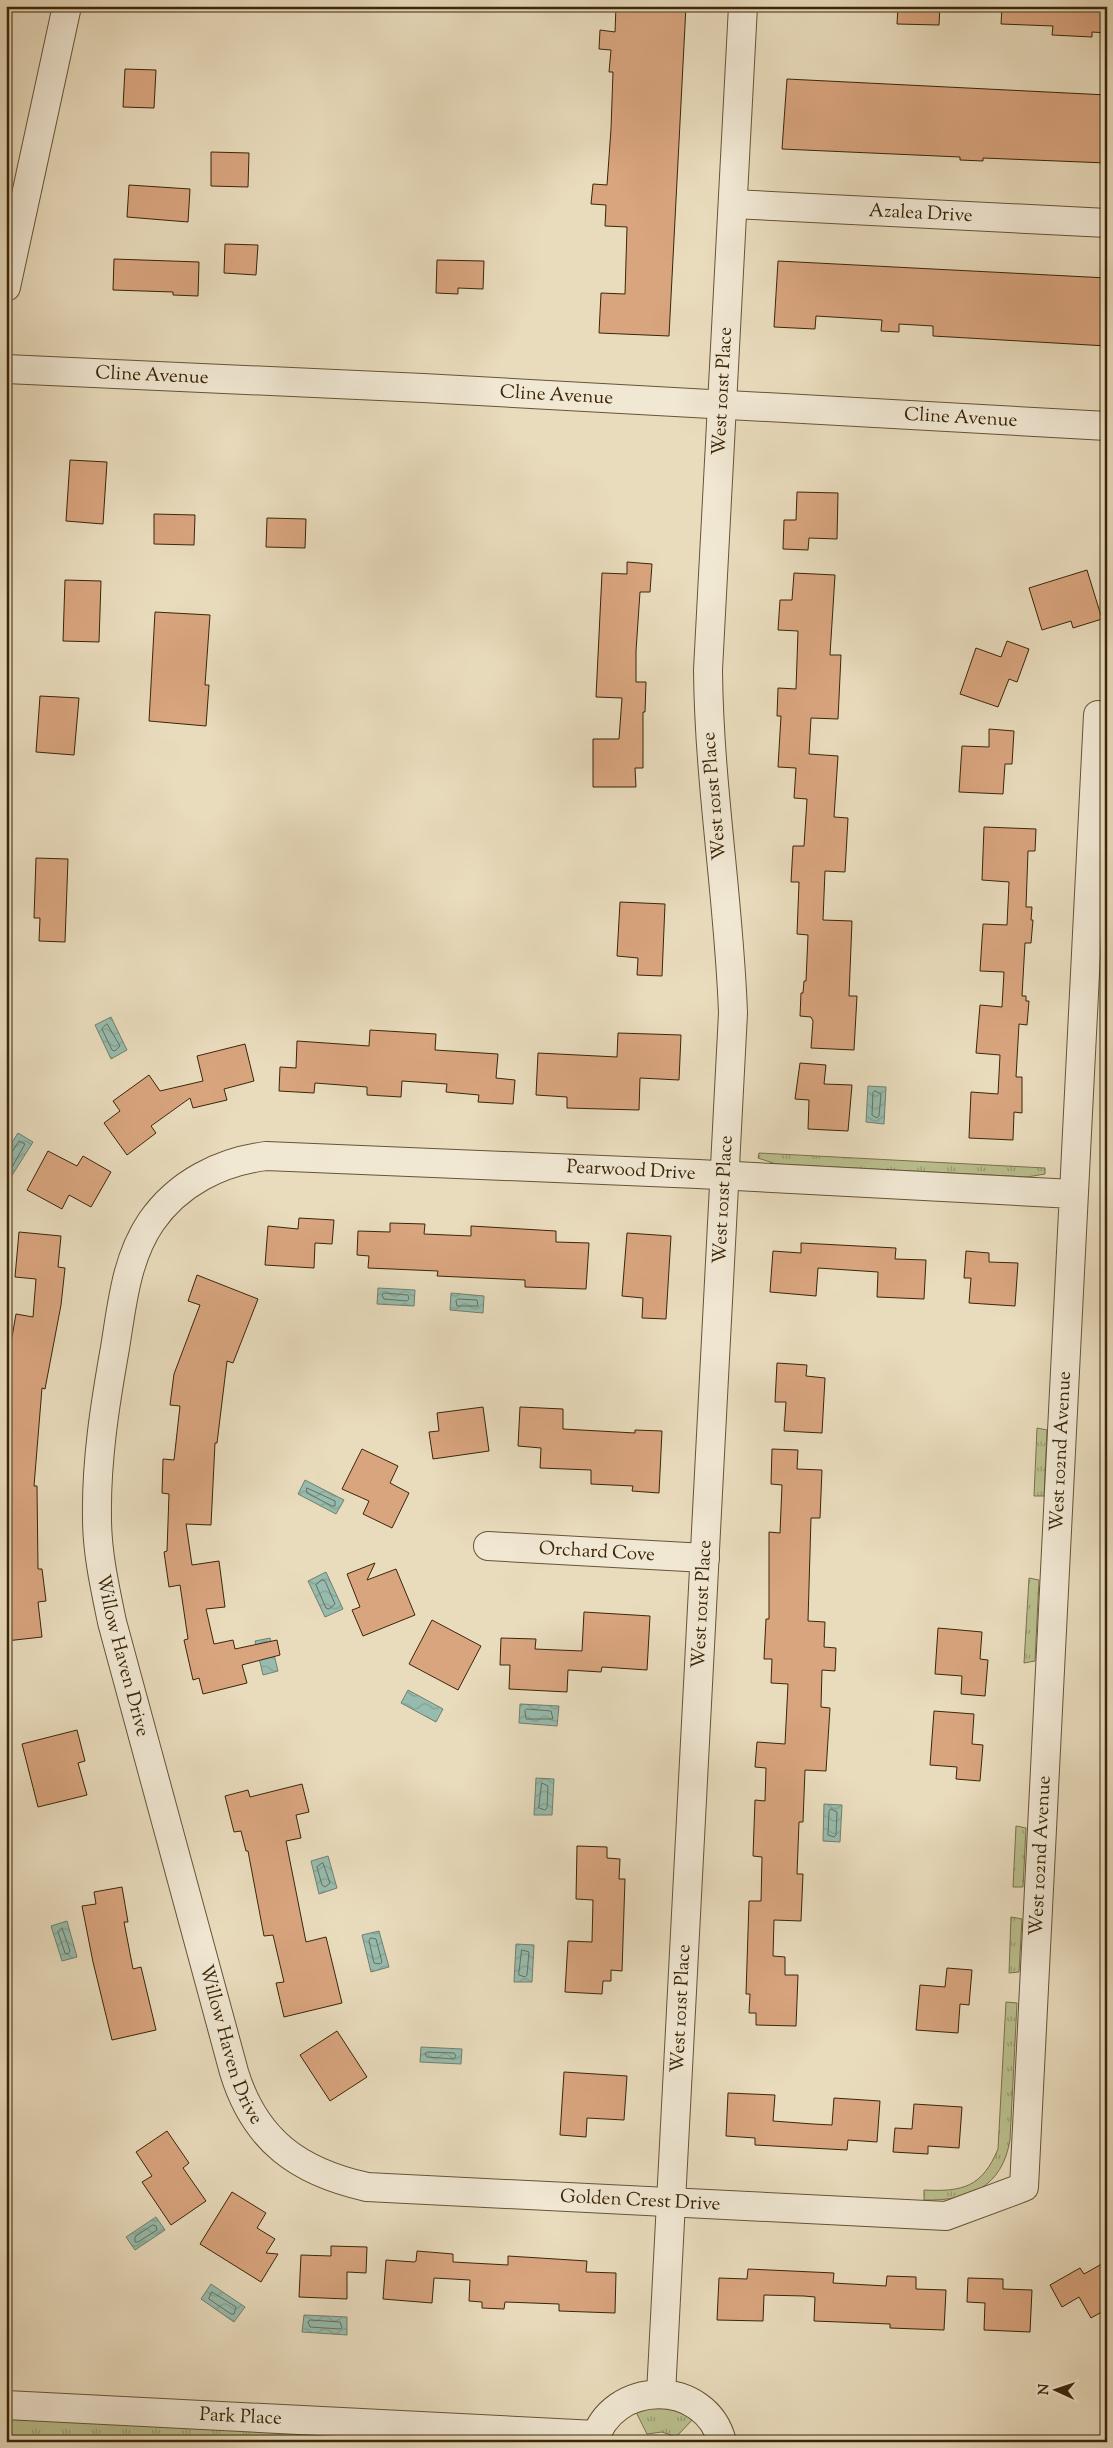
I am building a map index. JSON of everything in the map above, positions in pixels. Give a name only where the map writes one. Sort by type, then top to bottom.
[{"type":"street","points":[[6,287],[67,6]]},
{"type":"street","name":"West 101st Place","points":[[661,2394],[731,1054],[732,971],[712,776],[708,670],[743,6]]},
{"type":"street","name":"Azalea Drive","points":[[732,204],[1107,224]]},
{"type":"street","name":"Cline Avenue","points":[[6,369],[1107,426]]},
{"type":"street","name":"West 102nd Avenue","points":[[1024,2187],[1098,715]]},
{"type":"street","name":"Pearwood Drive","points":[[194,1180],[227,1164],[266,1156],[724,1176],[1073,1194]]},
{"type":"street","name":"Willow Haven Drive","points":[[194,1180],[171,1200],[152,1221],[140,1240],[126,1282],[104,1418],[97,1498],[98,1540],[112,1622],[234,2072],[246,2105],[266,2134]]},
{"type":"street","name":"Orchard Cove","points":[[488,1546],[705,1558]]},
{"type":"street","name":"Golden Crest Drive","points":[[266,2134],[282,2150],[309,2168],[338,2180],[368,2186],[946,2216],[1024,2187]]},
{"type":"street","points":[[595,2439],[611,2412],[622,2404],[647,2394],[661,2394],[676,2396],[689,2401],[701,2410],[728,2441]]},
{"type":"street","name":"Park Place","points":[[6,2405],[595,2439]]},
{"type":"green space","points":[[759,1153],[1045,1168],[1045,1174],[1027,1177],[776,1164],[758,1158]]},
{"type":"green space","points":[[1037,1428],[1047,1430],[1044,1496],[1034,1496]]},
{"type":"green space","points":[[1029,1578],[1039,1580],[1035,1661],[1024,1663]]},
{"type":"green space","points":[[1016,1826],[1026,1828],[1023,1887],[1013,1887]]},
{"type":"green space","points":[[1011,1917],[1022,1919],[1019,1972],[1009,1973]]},
{"type":"green space","points":[[1006,2002],[1017,2003],[1010,2140],[1006,2156],[1000,2169],[981,2188],[956,2198],[924,2200],[924,2190],[960,2188],[978,2179],[992,2162],[998,2149]]},
{"type":"green space","points":[[660,2404],[695,2417],[676,2437],[662,2432],[647,2434],[635,2410]]},
{"type":"green space","points":[[6,2413],[550,2442],[121,2442],[6,2436]]},
{"type":"water","points":[[111,1017],[127,1050],[111,1059],[95,1025]]},
{"type":"water","points":[[868,1086],[886,1087],[884,1124],[866,1122]]},
{"type":"water","points":[[18,1133],[33,1142],[11,1177],[6,1174],[6,1152]]},
{"type":"water","points":[[378,1288],[415,1290],[414,1306],[377,1304]]},
{"type":"water","points":[[451,1293],[484,1296],[483,1313],[450,1310]]},
{"type":"water","points":[[305,1480],[344,1500],[336,1514],[298,1494]]},
{"type":"water","points":[[326,1572],[343,1609],[325,1617],[308,1581]]},
{"type":"water","points":[[270,1638],[278,1671],[263,1675],[255,1641]]},
{"type":"water","points":[[408,1690],[443,1709],[436,1722],[401,1703]]},
{"type":"water","points":[[520,1704],[559,1706],[557,1726],[519,1723]]},
{"type":"water","points":[[536,1778],[554,1779],[552,1815],[534,1815]]},
{"type":"water","points":[[824,1804],[842,1805],[840,1842],[823,1841]]},
{"type":"water","points":[[328,1856],[337,1888],[319,1894],[311,1861]]},
{"type":"water","points":[[67,1921],[77,1957],[62,1961],[51,1926]]},
{"type":"water","points":[[379,1931],[389,1967],[371,1972],[362,1935]]},
{"type":"water","points":[[516,1944],[534,1945],[532,1982],[514,1982]]},
{"type":"water","points":[[421,2047],[462,2049],[461,2064],[420,2062]]},
{"type":"water","points":[[156,2217],[165,2230],[135,2250],[126,2237]]},
{"type":"water","points":[[211,2284],[245,2307],[234,2322],[201,2299]]},
{"type":"water","points":[[304,2315],[347,2317],[347,2335],[302,2332]]},
{"type":"building","points":[[616,6],[686,6],[669,336],[599,333],[601,293],[625,294],[627,227],[605,226],[606,205],[591,204],[593,184],[607,185],[613,72],[609,72],[611,50],[599,49],[600,30],[615,32]]},
{"type":"building","points":[[898,6],[940,6],[939,25],[897,24]]},
{"type":"building","points":[[1002,6],[1107,6],[1107,33],[1092,32],[1092,37],[1052,35],[1053,26],[1001,24]]},
{"type":"building","points":[[125,69],[156,70],[154,108],[123,107]]},
{"type":"building","points":[[787,79],[1107,95],[1107,163],[983,158],[983,161],[960,160],[960,157],[782,149]]},
{"type":"building","points":[[211,152],[249,153],[248,187],[211,186]]},
{"type":"building","points":[[129,185],[190,189],[188,222],[127,217]]},
{"type":"building","points":[[225,244],[258,245],[256,275],[224,273]]},
{"type":"building","points":[[114,259],[199,262],[198,296],[173,295],[173,292],[113,290]]},
{"type":"building","points":[[437,260],[484,261],[483,289],[458,288],[458,294],[436,293]]},
{"type":"building","points":[[778,261],[1107,278],[1107,346],[933,336],[933,326],[899,324],[899,332],[881,331],[882,320],[816,316],[815,329],[774,327]]},
{"type":"building","points":[[70,460],[107,462],[103,524],[66,521]]},
{"type":"building","points":[[797,492],[838,493],[837,539],[809,538],[808,550],[783,549],[784,520],[796,520]]},
{"type":"building","points":[[154,514],[195,515],[194,545],[154,544]]},
{"type":"building","points":[[267,518],[306,519],[305,548],[266,547]]},
{"type":"building","points":[[627,562],[652,564],[650,592],[640,592],[636,651],[636,682],[646,682],[645,712],[643,712],[643,768],[635,768],[636,787],[593,787],[593,739],[619,739],[622,698],[596,697],[602,573],[627,574]]},
{"type":"building","points":[[1087,570],[1102,619],[1073,628],[1071,621],[1042,630],[1029,588]]},
{"type":"building","points":[[794,573],[835,575],[830,655],[841,655],[838,719],[811,718],[809,754],[838,756],[834,817],[848,818],[845,872],[825,871],[823,920],[852,921],[849,996],[857,996],[854,1050],[811,1048],[813,1021],[811,1017],[800,1016],[801,993],[803,993],[804,981],[806,981],[808,935],[797,934],[799,882],[791,882],[793,846],[804,846],[807,799],[794,798],[796,768],[778,767],[781,716],[777,716],[778,688],[796,689],[798,631],[778,630],[780,600],[792,600]]},
{"type":"building","points":[[65,580],[101,581],[99,642],[63,641]]},
{"type":"building","points":[[155,612],[210,615],[205,685],[209,685],[206,726],[149,721]]},
{"type":"building","points":[[1007,641],[1029,649],[1017,682],[1009,679],[998,707],[960,694],[976,648],[1001,657]]},
{"type":"building","points":[[40,696],[79,698],[74,755],[36,752]]},
{"type":"building","points":[[989,729],[1014,731],[1012,764],[1005,764],[1003,794],[959,792],[962,746],[989,747]]},
{"type":"building","points":[[984,827],[1036,829],[1035,851],[1028,851],[1026,907],[1032,907],[1031,920],[1033,920],[1031,943],[1025,943],[1022,996],[1026,996],[1026,1001],[1029,1001],[1027,1025],[1019,1024],[1016,1077],[1022,1077],[1022,1113],[1014,1112],[1013,1140],[969,1138],[971,1092],[998,1094],[1000,1055],[976,1053],[980,1005],[1002,1007],[1004,972],[980,971],[983,924],[1007,925],[1009,882],[982,880]]},
{"type":"building","points":[[36,858],[68,859],[65,942],[39,941],[40,918],[34,918]]},
{"type":"building","points":[[620,902],[665,904],[662,976],[637,975],[638,958],[617,956]]},
{"type":"building","points":[[370,1030],[436,1034],[435,1050],[498,1054],[496,1078],[515,1080],[513,1104],[478,1102],[479,1095],[446,1092],[447,1084],[402,1081],[401,1097],[367,1095],[367,1087],[315,1083],[314,1093],[279,1091],[280,1067],[296,1068],[297,1041],[369,1046]]},
{"type":"building","points":[[618,1033],[681,1035],[679,1080],[640,1078],[639,1110],[567,1108],[567,1097],[536,1095],[538,1053],[617,1057]]},
{"type":"building","points":[[245,1044],[254,1081],[224,1089],[227,1100],[193,1108],[190,1098],[151,1126],[156,1133],[127,1155],[104,1123],[120,1111],[113,1101],[149,1075],[160,1091],[203,1081],[197,1056]]},
{"type":"building","points":[[800,1063],[826,1065],[824,1084],[852,1085],[848,1131],[808,1129],[809,1100],[795,1099]]},
{"type":"building","points":[[48,1151],[77,1166],[83,1156],[111,1172],[91,1207],[69,1195],[62,1209],[27,1190]]},
{"type":"building","points":[[299,1218],[334,1220],[332,1244],[315,1243],[314,1268],[265,1265],[268,1226],[298,1229]]},
{"type":"building","points":[[390,1223],[425,1224],[424,1234],[471,1236],[471,1226],[556,1231],[556,1242],[589,1243],[586,1289],[525,1287],[525,1280],[437,1276],[438,1271],[368,1268],[369,1256],[357,1255],[358,1231],[390,1232]]},
{"type":"building","points":[[19,1232],[61,1236],[58,1267],[65,1268],[61,1305],[45,1389],[42,1388],[34,1486],[37,1486],[38,1569],[42,1569],[46,1601],[38,1602],[42,1637],[6,1641],[6,1371],[16,1314],[33,1317],[36,1279],[15,1277]]},
{"type":"building","points":[[627,1233],[671,1236],[666,1319],[642,1318],[643,1298],[622,1296]]},
{"type":"building","points":[[801,1243],[896,1248],[895,1259],[926,1260],[924,1299],[877,1297],[878,1272],[818,1268],[816,1296],[770,1292],[773,1251],[801,1253]]},
{"type":"building","points":[[966,1251],[989,1253],[989,1262],[1018,1263],[1015,1306],[969,1303],[971,1278],[964,1278]]},
{"type":"building","points":[[197,1275],[258,1299],[233,1363],[227,1361],[217,1443],[215,1443],[211,1525],[186,1524],[192,1565],[219,1561],[225,1607],[206,1609],[214,1644],[233,1640],[235,1649],[277,1640],[280,1655],[242,1665],[247,1683],[203,1694],[199,1678],[193,1680],[184,1640],[188,1639],[180,1585],[169,1587],[164,1552],[167,1551],[169,1494],[162,1493],[163,1459],[174,1460],[180,1406],[170,1405],[174,1374],[200,1305],[188,1301]]},
{"type":"building","points":[[777,1363],[807,1365],[806,1376],[825,1378],[822,1433],[784,1431],[786,1402],[775,1402]]},
{"type":"building","points":[[483,1407],[489,1451],[433,1459],[429,1432],[439,1431],[437,1413]]},
{"type":"building","points":[[520,1407],[563,1409],[563,1429],[635,1433],[635,1430],[662,1431],[659,1493],[632,1491],[633,1486],[591,1484],[591,1470],[540,1468],[541,1448],[518,1446]]},
{"type":"building","points":[[362,1449],[398,1466],[390,1483],[409,1493],[392,1528],[363,1514],[369,1501],[342,1489]]},
{"type":"building","points":[[772,1449],[798,1450],[797,1469],[822,1470],[820,1518],[811,1518],[808,1621],[825,1622],[824,1647],[836,1648],[835,1671],[822,1670],[821,1707],[830,1708],[826,1771],[805,1770],[803,1822],[799,1822],[797,1874],[803,1874],[801,1921],[774,1920],[773,1956],[785,1957],[785,1975],[798,1975],[796,2026],[756,2025],[756,2013],[749,2013],[750,1994],[746,1994],[749,1901],[761,1901],[762,1857],[753,1856],[755,1800],[765,1801],[766,1768],[755,1767],[757,1742],[785,1744],[788,1684],[771,1683],[772,1659],[764,1659],[766,1619],[769,1619],[769,1532],[780,1533],[782,1485],[771,1484]]},
{"type":"building","points":[[375,1563],[367,1580],[396,1569],[415,1615],[363,1636],[352,1610],[360,1607],[347,1574]]},
{"type":"building","points":[[584,1612],[650,1616],[647,1670],[602,1667],[601,1672],[568,1670],[567,1692],[509,1689],[510,1665],[500,1665],[501,1638],[536,1639],[535,1649],[582,1651]]},
{"type":"building","points":[[432,1620],[481,1646],[458,1690],[409,1664]]},
{"type":"building","points":[[938,1628],[982,1632],[980,1659],[988,1660],[985,1696],[961,1694],[962,1676],[935,1674]]},
{"type":"building","points":[[934,1711],[974,1714],[972,1744],[983,1745],[980,1781],[956,1779],[957,1767],[930,1765]]},
{"type":"building","points":[[77,1730],[85,1761],[78,1763],[87,1795],[38,1807],[22,1744]]},
{"type":"building","points":[[302,1784],[309,1812],[296,1815],[301,1838],[286,1841],[306,1942],[326,1937],[342,2003],[284,2017],[276,1983],[284,1982],[273,1935],[264,1936],[248,1851],[246,1851],[241,1831],[234,1832],[225,1796],[248,1790],[250,1797]]},
{"type":"building","points":[[577,1846],[607,1847],[607,1858],[620,1859],[619,1879],[625,1879],[622,1971],[611,1970],[611,1981],[603,1981],[602,1994],[565,1992],[568,1941],[592,1942],[593,1900],[576,1899]]},
{"type":"building","points":[[122,1887],[128,1922],[124,1922],[133,1969],[141,1967],[156,2030],[112,2040],[93,1962],[82,1906],[96,1904],[94,1892]]},
{"type":"building","points":[[947,1968],[972,1970],[969,2005],[960,2004],[958,2033],[916,2030],[920,1985],[945,1987]]},
{"type":"building","points":[[337,2031],[367,2077],[330,2101],[300,2055]]},
{"type":"building","points":[[564,2072],[627,2076],[624,2120],[587,2118],[586,2137],[560,2135]]},
{"type":"building","points":[[728,2093],[775,2095],[773,2121],[832,2125],[834,2098],[880,2101],[877,2142],[848,2140],[847,2150],[755,2145],[755,2138],[726,2136]]},
{"type":"building","points":[[914,2104],[962,2107],[959,2148],[928,2146],[928,2154],[893,2152],[895,2128],[912,2129]]},
{"type":"building","points":[[167,2131],[189,2163],[183,2168],[206,2201],[171,2225],[142,2182],[152,2176],[136,2152]]},
{"type":"building","points":[[232,2192],[266,2213],[257,2228],[275,2239],[266,2253],[278,2254],[261,2282],[200,2244]]},
{"type":"building","points":[[331,2246],[367,2247],[366,2273],[347,2272],[347,2299],[299,2297],[301,2255],[331,2256]]},
{"type":"building","points":[[417,2251],[453,2254],[453,2262],[508,2265],[508,2256],[587,2261],[586,2272],[616,2273],[615,2313],[559,2311],[559,2304],[505,2302],[504,2309],[482,2308],[482,2302],[469,2301],[470,2280],[434,2278],[432,2303],[383,2299],[386,2260],[414,2262],[416,2261]]},
{"type":"building","points":[[1107,2261],[1107,2309],[1091,2318],[1079,2297],[1062,2307],[1050,2285],[1080,2268],[1084,2274]]},
{"type":"building","points":[[748,2269],[834,2273],[833,2283],[886,2286],[887,2276],[916,2277],[916,2289],[946,2290],[944,2330],[890,2328],[890,2324],[814,2321],[815,2297],[804,2296],[764,2295],[763,2321],[717,2320],[719,2278],[747,2279]]},
{"type":"building","points":[[968,2278],[1003,2279],[1003,2289],[1032,2290],[1030,2332],[984,2330],[985,2303],[967,2302]]}]
